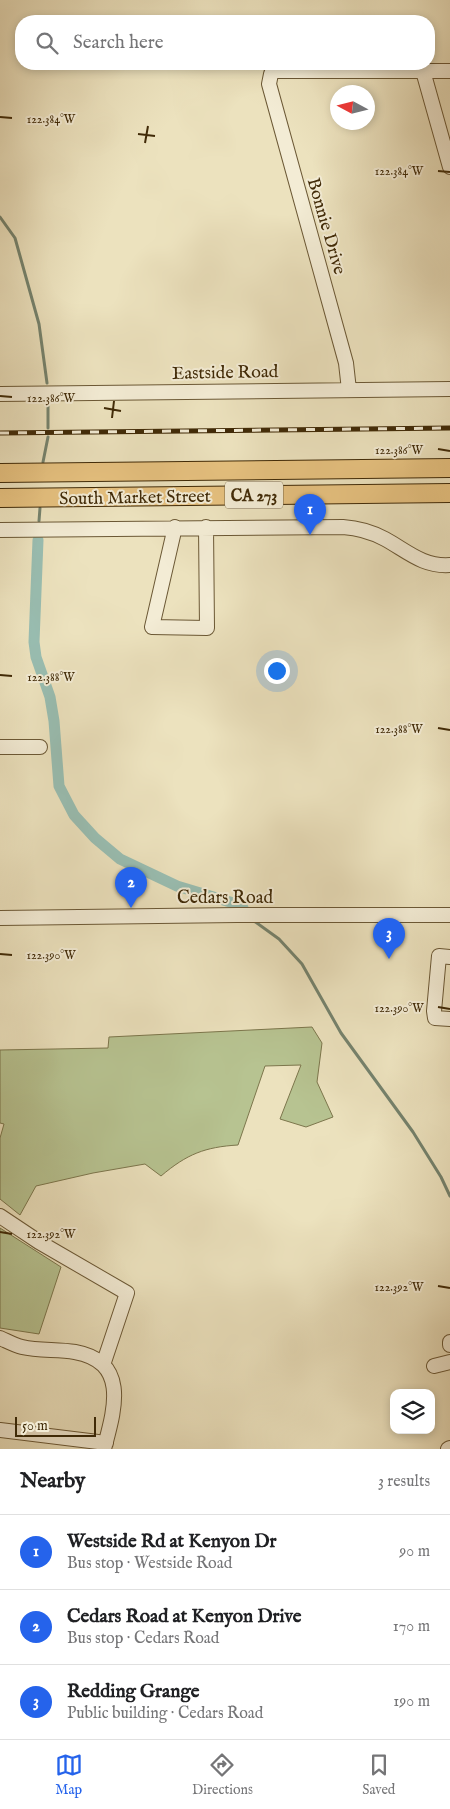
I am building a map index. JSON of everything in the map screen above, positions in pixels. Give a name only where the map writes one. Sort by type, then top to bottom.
[{"type":"main road","name":"South Market Street","points":[[8,473],[450,468]]},
{"type":"main road","name":"South Market Street","points":[[8,498],[450,493]]},
{"type":"street","points":[[450,71],[423,71],[450,166]]},
{"type":"street","name":"Bonnie Drive","points":[[349,390],[346,363],[269,84],[271,74],[275,72],[423,71]]},
{"type":"street","name":"Eastside Road","points":[[0,394],[450,389]]},
{"type":"street","points":[[0,530],[329,526],[359,528],[385,539],[423,562],[437,566],[450,566]]},
{"type":"street","points":[[175,527],[152,627],[207,628],[206,527]]},
{"type":"street","points":[[0,747],[40,747]]},
{"type":"street","name":"Cedars Road","points":[[0,918],[450,915]]},
{"type":"street","points":[[450,957],[439,956],[434,1011],[435,1018],[450,1019]]},
{"type":"street","points":[[0,1216],[39,1242],[128,1293],[103,1365]]},
{"type":"street","points":[[0,1338],[22,1347],[82,1354],[97,1360],[112,1378],[115,1387],[113,1413],[105,1446],[0,1430]]},
{"type":"street","points":[[434,1366],[450,1362]]},
{"type":"green space","points":[[312,1027],[322,1043],[317,1082],[333,1117],[306,1127],[280,1119],[301,1065],[265,1066],[238,1145],[197,1153],[179,1162],[161,1176],[145,1164],[36,1186],[20,1215],[0,1199],[0,1138],[4,1124],[0,1123],[0,1050],[108,1048],[109,1037]]},
{"type":"green space","points":[[0,1228],[61,1267],[39,1334],[0,1328]]},
{"type":"waterway","points":[[0,217],[15,238],[39,324],[47,383]]},
{"type":"waterway","points":[[48,403],[48,428]]},
{"type":"waterway","points":[[43,462],[48,437]]},
{"type":"waterway","points":[[39,521],[40,508]]},
{"type":"waterway","points":[[38,540],[34,642],[36,657],[50,697],[54,721],[59,786],[74,815],[95,838],[120,859],[177,886],[230,902],[243,908]]},
{"type":"waterway","points":[[254,921],[279,939],[302,964],[341,1033],[413,1132],[441,1177],[450,1196]]},
{"type":"railway","points":[[0,433],[450,428]]},
{"type":"place","name":"Westside Rd at Kenyon Dr","points":[[310,535]]},
{"type":"place","name":"Cedars Road at Kenyon Drive","points":[[131,908]]},
{"type":"place","name":"Redding Grange","points":[[389,959]]}]
